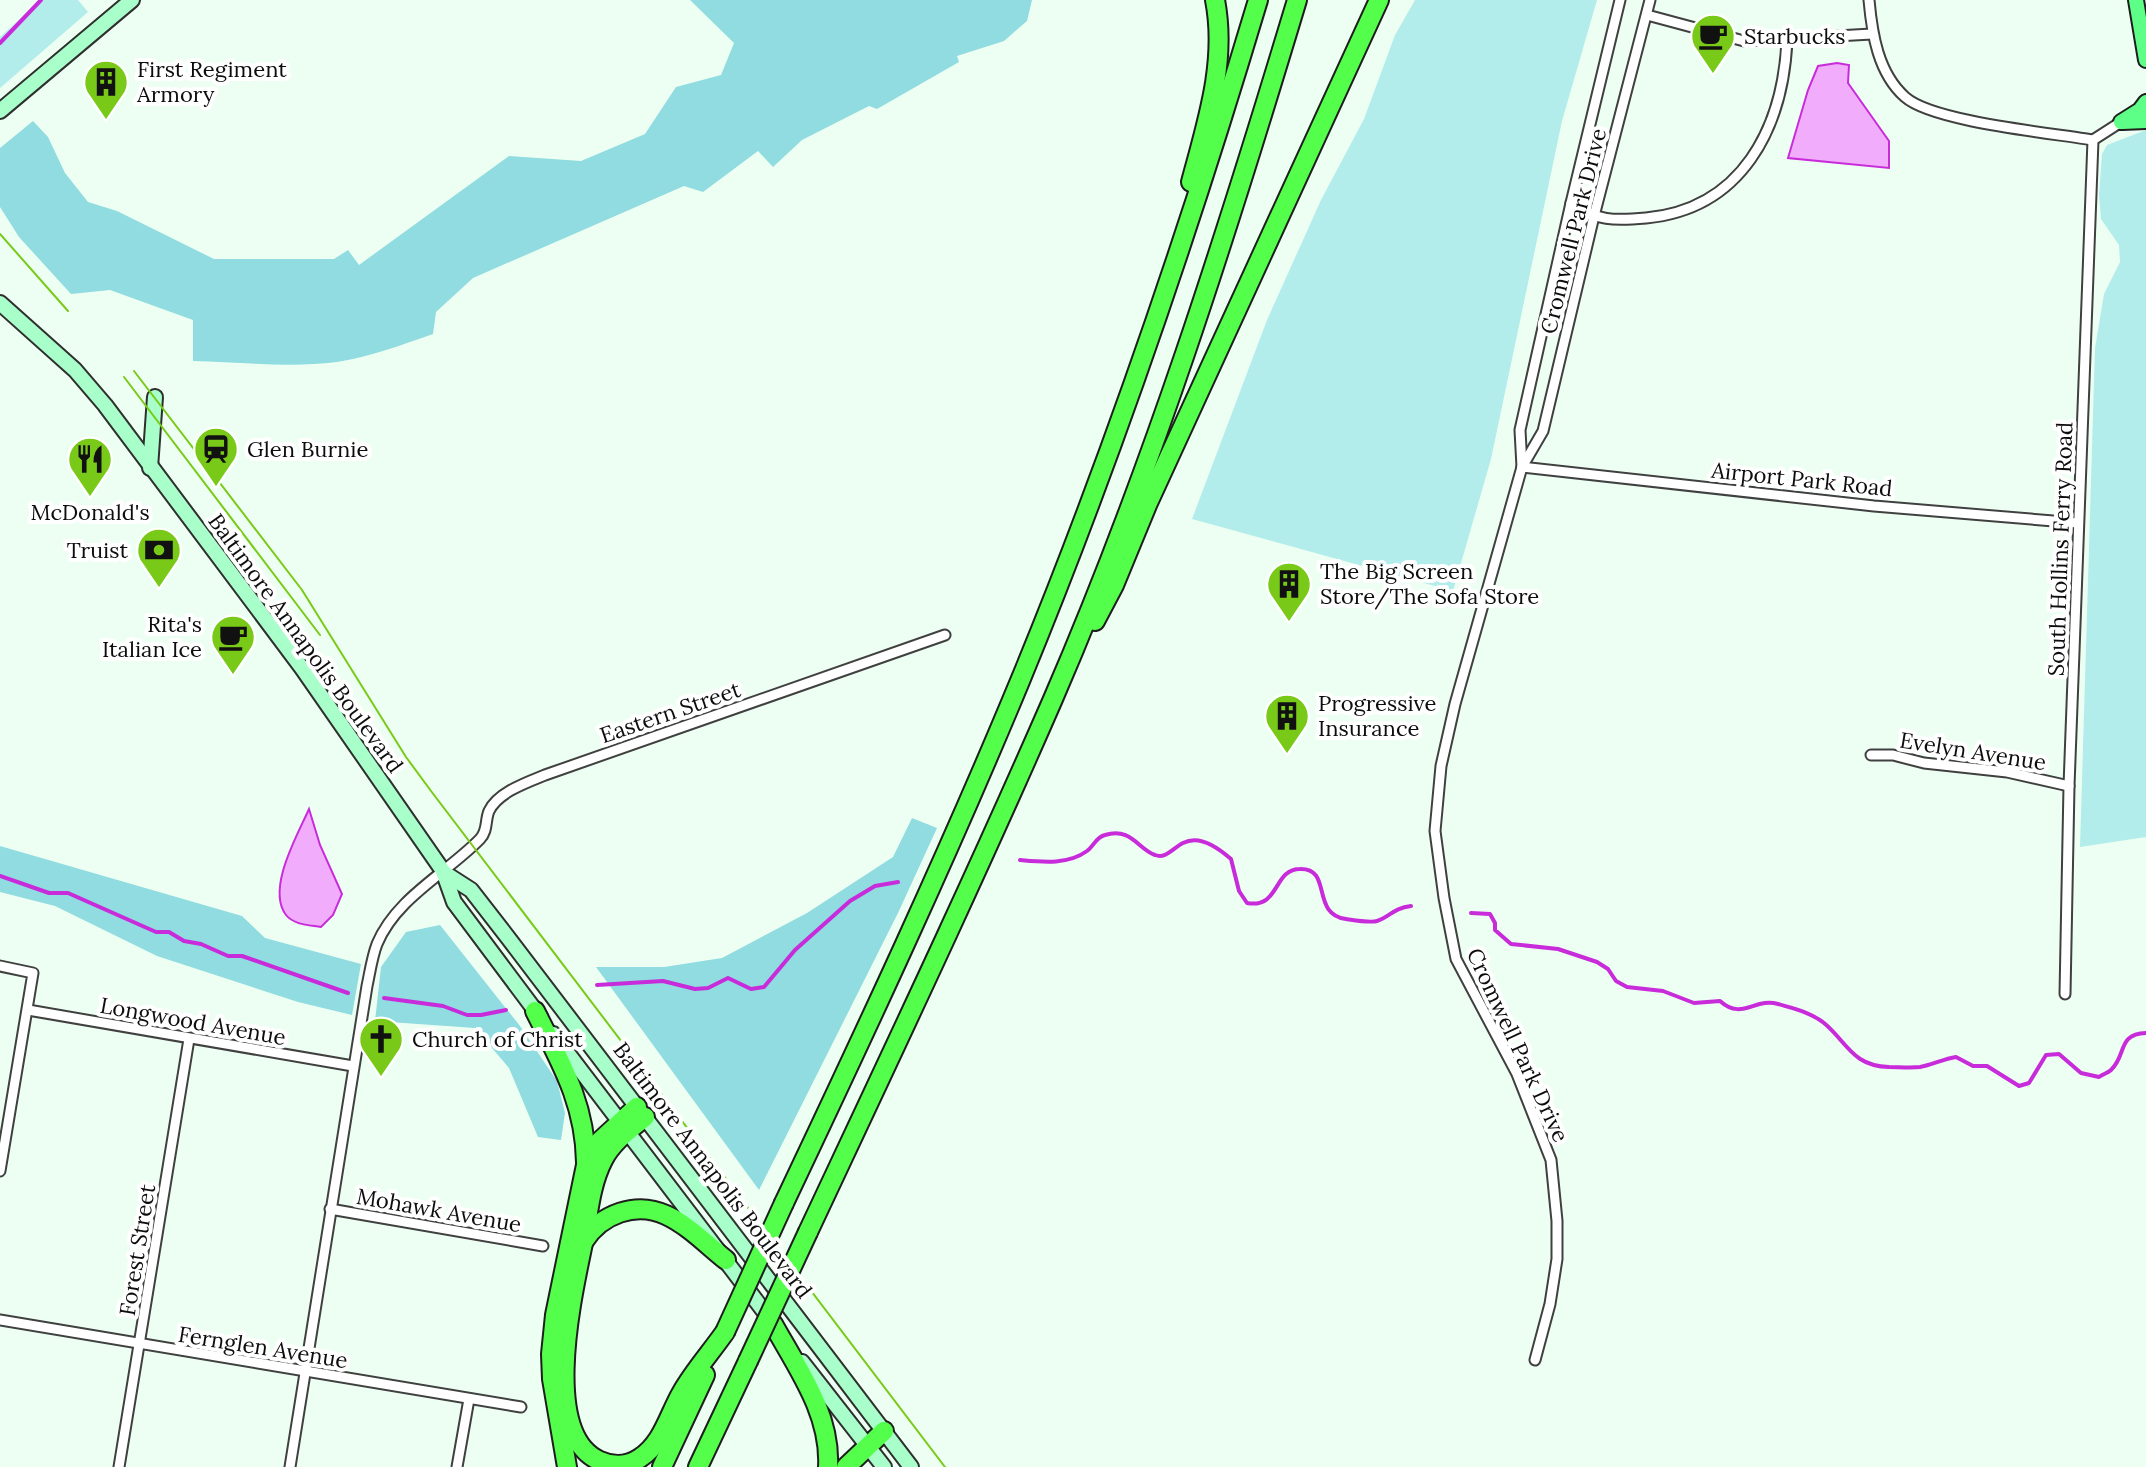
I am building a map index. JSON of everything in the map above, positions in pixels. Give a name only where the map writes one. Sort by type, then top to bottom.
[{"type":"highway","points":[[1144,359],[1214,95],[1219,47],[1215,0]]},
{"type":"highway","points":[[662,1467],[852,1059],[1021,680],[1144,359],[1211,158],[1258,0]]},
{"type":"highway","points":[[1054,698],[1145,464],[1208,286],[1297,0]]},
{"type":"highway","points":[[698,1467],[1054,698],[1114,585],[1147,505],[1379,0]]},
{"type":"highway","points":[[535,1011],[576,1096],[585,1131],[586,1165],[552,1341],[553,1394],[567,1467]]},
{"type":"highway","points":[[586,1165],[600,1141],[641,1112]]},
{"type":"highway","points":[[624,1126],[598,1171],[565,1339],[564,1377],[575,1434],[582,1447],[594,1458],[609,1464],[625,1464],[639,1459],[651,1449],[682,1391],[725,1332]]},
{"type":"highway","points":[[583,1244],[594,1229],[609,1217],[627,1210],[647,1209],[674,1219],[726,1260]]},
{"type":"highway","points":[[773,1324],[818,1408],[828,1443],[828,1467]]},
{"type":"highway","points":[[707,1467],[727,1405]]},
{"type":"highway","points":[[846,1467],[871,1458],[886,1434]]},
{"type":"main road","points":[[0,111],[132,0]]},
{"type":"main road","points":[[2139,0],[2146,19]]},
{"type":"main road","points":[[2139,0],[2146,60]]},
{"type":"main road","points":[[2121,122],[2145,110]]},
{"type":"main road","name":"Baltimore Annapolis Boulevard","points":[[0,303],[75,370],[105,405],[302,668],[443,871],[454,902],[726,1260],[871,1458]]},
{"type":"main road","points":[[150,468],[155,397]]},
{"type":"main road","name":"Baltimore Annapolis Boulevard","points":[[443,871],[471,890],[911,1467]]},
{"type":"street","name":"Cromwell Park Drive","points":[[1522,467],[1520,430],[1620,0]]},
{"type":"street","name":"Cromwell Park Drive","points":[[1535,1360],[1550,1304],[1557,1259],[1551,1160],[1517,1074],[1456,959],[1435,831],[1441,766],[1455,704],[1522,467],[1543,431],[1650,0]]},
{"type":"street","points":[[1869,0],[1872,34],[1882,64],[1905,97],[1922,107],[1952,117],[2093,140],[2121,122]]},
{"type":"street","points":[[1647,15],[1744,41],[1872,34]]},
{"type":"street","points":[[1571,203],[1594,216],[1643,218],[1690,210],[1713,198],[1735,180],[1756,151],[1777,105],[1786,68],[1787,40]]},
{"type":"street","name":"South Hollins Ferry Road","points":[[2065,994],[2069,786],[2093,140]]},
{"type":"street","name":"Airport Park Road","points":[[1522,467],[1884,507],[2078,523]]},
{"type":"street","name":"Eastern Street","points":[[353,1066],[377,944],[390,922],[483,835],[489,810],[498,800],[529,782],[945,635]]},
{"type":"street","name":"Evelyn Avenue","points":[[1871,755],[1893,755],[1924,763],[2007,772],[2069,786]]},
{"type":"street","points":[[0,966],[33,973],[0,1171]]},
{"type":"street","name":"Longwood Avenue","points":[[28,1010],[353,1066]]},
{"type":"street","name":"Forest Street","points":[[119,1467],[189,1039]]},
{"type":"street","points":[[290,1467],[353,1066]]},
{"type":"street","name":"Mohawk Avenue","points":[[330,1209],[543,1246]]},
{"type":"street","name":"Fernglen Avenue","points":[[0,1320],[521,1407]]},
{"type":"street","points":[[457,1467],[469,1399]]},
{"type":"shaded area","points":[[41,0],[78,0],[88,12],[0,88],[0,37]]},
{"type":"shaded area","points":[[690,0],[1032,0],[1027,21],[1004,41],[957,56],[959,62],[877,109],[869,106],[802,140],[773,167],[758,151],[703,192],[684,186],[473,278],[436,312],[433,334],[349,360],[301,365],[193,361],[193,320],[110,290],[71,294],[19,237],[0,207],[0,148],[33,121],[48,137],[65,173],[88,202],[117,211],[214,259],[334,259],[348,250],[359,265],[509,156],[581,161],[645,134],[676,87],[721,75],[734,43]]},
{"type":"shaded area","points":[[1415,0],[1597,0],[1562,121],[1491,459],[1453,591],[1192,519],[1267,320],[1321,200],[1364,119],[1395,35]]},
{"type":"shaded area","points":[[1849,65],[1848,83],[1889,141],[1889,168],[1788,158],[1818,66]]},
{"type":"shaded area","points":[[2146,130],[2146,837],[2080,847],[2095,348],[2104,294],[2120,262],[2119,245],[2101,219],[2102,154],[2107,145]]},
{"type":"shaded area","points":[[309,809],[320,845],[342,894],[333,915],[321,927],[293,921],[281,904],[280,891],[286,862]]},
{"type":"shaded area","points":[[912,818],[937,828],[898,913],[759,1190],[596,967],[664,967],[722,958],[807,913],[893,857]]},
{"type":"shaded area","points":[[0,846],[242,916],[265,938],[361,964],[352,1015],[298,1002],[157,956],[55,906],[0,892]]},
{"type":"shaded area","points":[[440,925],[520,1026],[557,1081],[565,1113],[561,1140],[538,1137],[509,1068],[475,1028],[375,1021],[381,967],[406,932]]},
{"type":"waterway","points":[[0,43],[41,0]]},
{"type":"waterway","points":[[1020,860],[1055,862],[1072,859],[1087,851],[1102,836],[1114,833],[1128,836],[1149,852],[1162,856],[1182,844],[1201,841],[1231,859],[1239,891],[1247,903],[1265,900],[1285,875],[1300,869],[1316,876],[1328,909],[1346,919],[1374,922],[1411,906]]},
{"type":"waterway","points":[[0,876],[49,893],[68,893],[156,932],[169,932],[184,941],[201,944],[228,956],[242,956],[348,993]]},
{"type":"waterway","points":[[597,985],[663,981],[695,989],[708,988],[728,978],[751,989],[764,987],[795,950],[850,901],[875,886],[898,882]]},
{"type":"waterway","points":[[1471,913],[1490,914],[1495,930],[1511,944],[1558,949],[1597,962],[1608,969],[1616,981],[1627,987],[1663,991],[1694,1003],[1720,1001],[1735,1009],[1770,1003],[1802,1011],[1824,1023],[1858,1058],[1877,1066],[1920,1067],[1956,1057],[1973,1066],[1987,1066],[2019,1086],[2029,1083],[2046,1055],[2059,1054],[2081,1073],[2099,1077],[2116,1064],[2126,1041],[2137,1034],[2146,1033]]},
{"type":"waterway","points":[[384,998],[443,1006],[467,1015],[506,1010]]},
{"type":"tram line","points":[[0,234],[68,311]]},
{"type":"tram line","points":[[134,371],[302,590],[406,757],[431,791],[945,1467]]},
{"type":"tram line","points":[[124,377],[320,635]]},
{"type":"place","name":"Starbucks","points":[[1713,75]]},
{"type":"place","name":"First Regiment Armory","points":[[106,121]]},
{"type":"place","name":"Glen Burnie","points":[[216,488]]},
{"type":"place","name":"McDonald's","points":[[90,498]]},
{"type":"place","name":"Truist","points":[[159,589]]},
{"type":"place","name":"The Big Screen Store/The Sofa Store","points":[[1289,623]]},
{"type":"place","name":"Rita's Italian Ice","points":[[233,676]]},
{"type":"place","name":"Progressive Insurance","points":[[1287,755]]},
{"type":"place","name":"Church of Christ","points":[[381,1078]]}]
